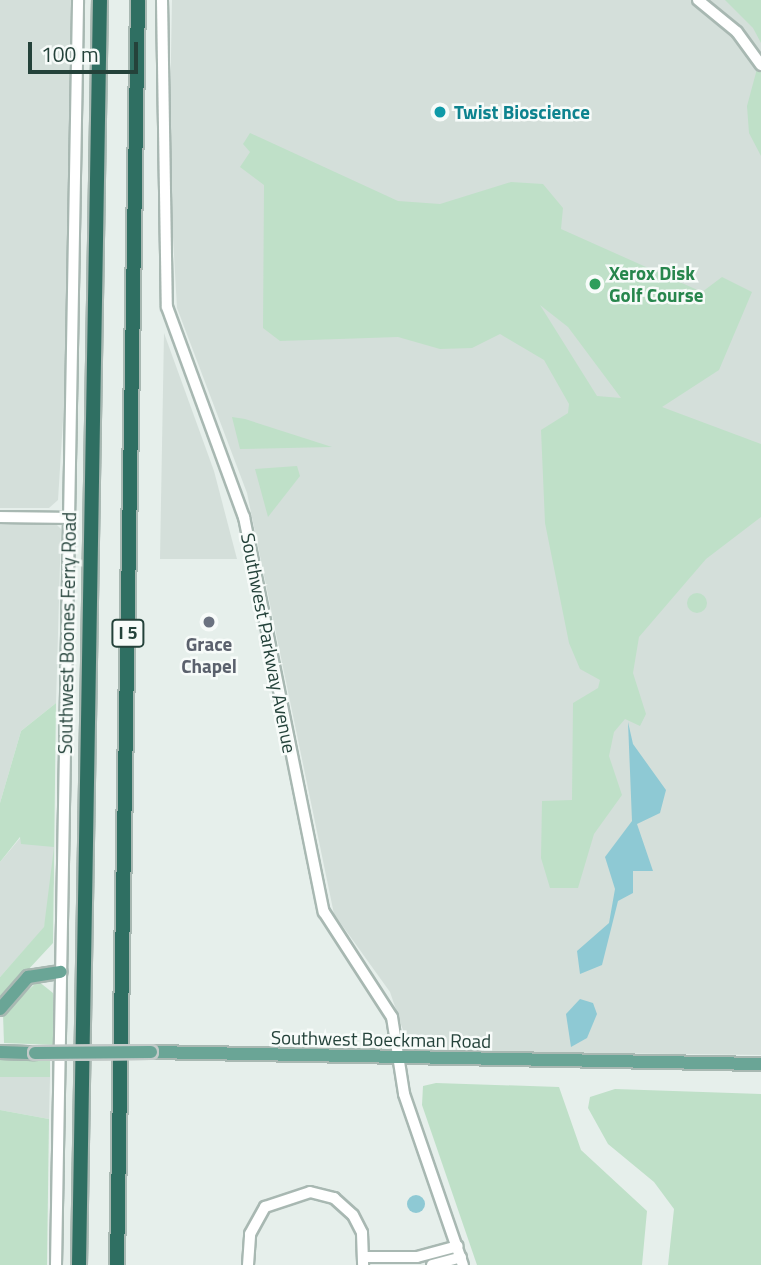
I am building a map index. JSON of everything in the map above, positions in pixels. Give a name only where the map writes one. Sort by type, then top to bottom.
[{"type":"highway","name":"I 5","points":[[79,1265],[100,0]]},
{"type":"highway","name":"I 5","points":[[117,1265],[138,0]]},
{"type":"main road","points":[[0,1009],[28,977],[61,972]]},
{"type":"main road","name":"Southwest Boeckman Road","points":[[0,1052],[152,1052],[400,1061],[761,1064]]},
{"type":"street","name":"Southwest Boones Ferry Road","points":[[56,1265],[78,0]]},
{"type":"street","name":"Southwest Parkway Avenue","points":[[162,0],[167,307],[244,517],[324,912],[386,1002],[400,1061],[405,1099],[461,1256]]},
{"type":"street","points":[[698,0],[737,32],[761,65]]},
{"type":"street","points":[[0,517],[70,518]]},
{"type":"street","points":[[248,1265],[257,1218],[271,1203],[298,1192],[345,1205],[361,1229],[364,1263],[417,1257],[461,1256]]},
{"type":"street","points":[[432,1265],[461,1256]]},
{"type":"shaded area","points":[[0,0],[71,0],[68,340],[58,500],[49,508],[0,508]]},
{"type":"shaded area","points":[[172,0],[761,0],[761,1055],[423,1051],[406,1039],[390,992],[334,914],[247,493],[177,308],[169,166]]},
{"type":"shaded area","points":[[164,333],[214,471],[237,559],[160,559]]},
{"type":"shaded area","points":[[0,520],[52,520],[61,529],[56,703],[21,731],[0,803]]},
{"type":"shaded area","points":[[21,837],[54,846],[54,883],[44,928],[0,977],[0,862]]},
{"type":"shaded area","points":[[0,1077],[50,1077],[49,1119],[0,1110]]},
{"type":"green space","points":[[725,0],[761,0],[761,43],[753,28]]},
{"type":"green space","points":[[761,54],[761,156],[749,133],[747,106]]},
{"type":"green space","points":[[250,133],[398,201],[440,204],[511,182],[543,184],[563,208],[561,229],[702,292],[722,277],[752,292],[719,370],[662,407],[761,444],[761,517],[706,559],[639,637],[633,673],[646,714],[640,726],[625,719],[614,732],[609,756],[622,795],[594,834],[578,888],[550,888],[541,858],[542,801],[572,800],[573,703],[598,688],[600,680],[580,669],[569,643],[545,523],[541,430],[568,413],[569,404],[544,360],[500,334],[472,348],[440,349],[398,337],[280,341],[263,328],[264,185],[240,167],[250,152],[243,144]],"holes":[[[540,305],[568,327],[621,398],[597,396]]]},
{"type":"green space","points":[[232,417],[245,419],[332,447],[240,449]]},
{"type":"green space","points":[[297,466],[300,476],[268,517],[255,469]]},
{"type":"green space","points":[[693,593],[701,593],[707,603],[701,613],[693,613],[687,607],[687,599]]},
{"type":"green space","points":[[56,703],[53,943],[0,1000],[0,977],[44,927],[54,847],[21,844],[20,837],[0,862],[0,803],[21,731]]},
{"type":"green space","points":[[38,981],[53,993],[55,1045],[4,1043],[3,1014]]},
{"type":"green space","points":[[0,1059],[50,1059],[50,1077],[0,1077]]},
{"type":"green space","points":[[436,1083],[559,1087],[581,1150],[647,1211],[642,1265],[477,1265],[422,1105],[423,1086]]},
{"type":"green space","points":[[615,1089],[761,1094],[761,1265],[668,1265],[674,1209],[654,1182],[608,1144],[588,1108],[590,1097]]},
{"type":"green space","points":[[0,1110],[49,1119],[47,1265],[0,1265]]},
{"type":"water","points":[[628,722],[633,744],[666,790],[660,813],[637,824],[653,871],[633,871],[633,893],[618,901],[602,965],[580,974],[577,951],[609,923],[615,889],[605,857],[632,821]]},
{"type":"water","points":[[580,999],[593,1003],[597,1014],[587,1038],[571,1047],[566,1014]]},
{"type":"water","points":[[416,1195],[422,1198],[425,1204],[422,1210],[416,1213],[410,1210],[407,1204],[410,1198]]},
{"type":"place","name":"Twist Bioscience","points":[[440,112]]},
{"type":"place","name":"Xerox Disk Golf Course","points":[[595,284]]},
{"type":"place","name":"Grace Chapel","points":[[209,622]]}]
